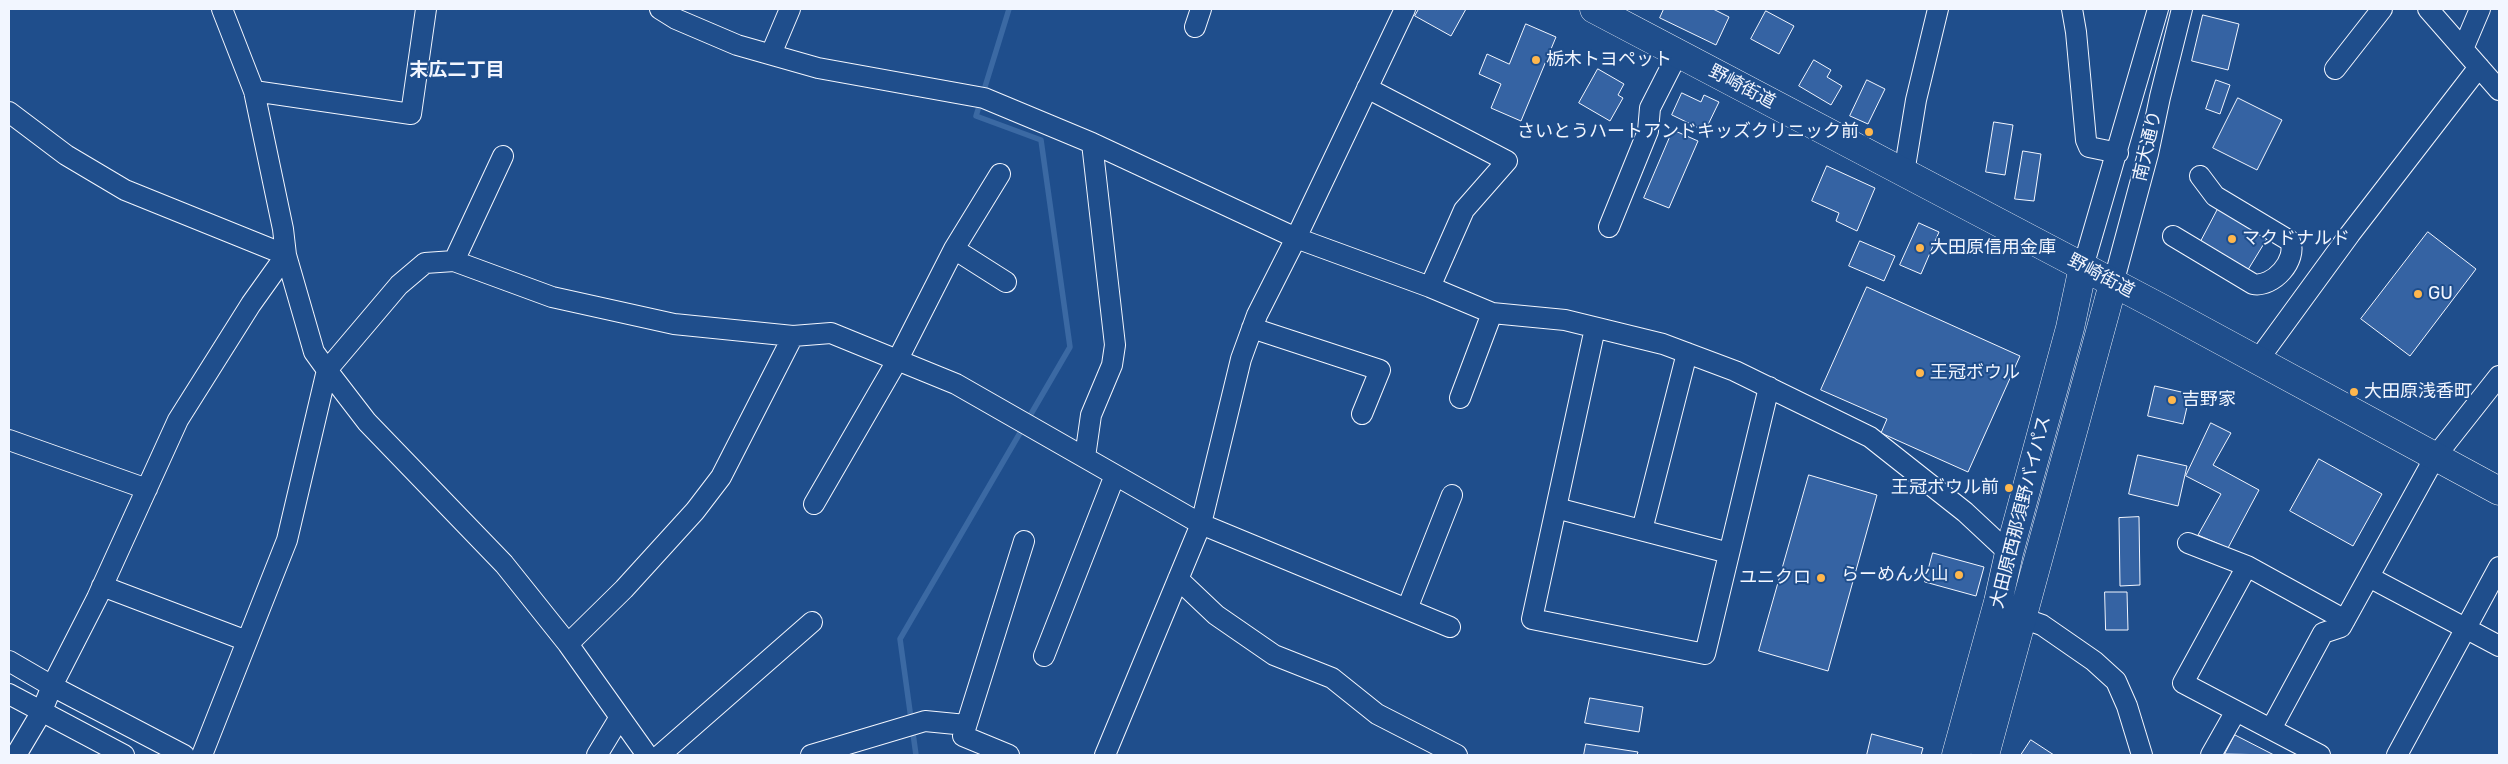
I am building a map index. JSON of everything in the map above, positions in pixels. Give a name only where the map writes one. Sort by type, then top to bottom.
[{"type":"highway","name":"野崎街道","points":[[1596,9],[2258,360],[2499,491]]},
{"type":"highway","name":"大田原西那須野バイパス","points":[[1956,755],[2070,328],[2083,267]]},
{"type":"highway","name":"大田原西那須野バイパス","points":[[1985,755],[2113,284]]},
{"type":"street","points":[[222,9],[254,91],[283,229],[286,255],[314,352],[367,422],[504,564],[568,644],[646,755]]},
{"type":"street","points":[[254,91],[411,114],[426,9]]},
{"type":"street","points":[[771,54],[790,9]]},
{"type":"street","points":[[1105,755],[1201,524],[1241,359],[1252,328],[1405,9]]},
{"type":"street","points":[[1904,173],[1916,100],[1938,9]]},
{"type":"street","points":[[2072,9],[2076,32],[2086,140],[2089,147],[2118,153]]},
{"type":"street","name":"南大通り","points":[[2083,267],[2118,153],[2158,9]]},
{"type":"street","name":"南大通り","points":[[2113,284],[2148,154],[2182,9]]},
{"type":"street","points":[[2335,69],[2382,9]]},
{"type":"street","points":[[2428,9],[2499,90]]},
{"type":"street","points":[[2463,49],[2480,9]]},
{"type":"street","points":[[667,11],[737,45],[818,68],[984,98],[1092,142],[1296,238],[1430,287],[1492,313],[1565,320],[1663,344],[1735,371],[1870,437],[1965,512],[2009,553]]},
{"type":"street","points":[[1608,227],[1648,131],[1650,108],[1678,53]]},
{"type":"street","points":[[2258,360],[2350,234],[2479,66]]},
{"type":"street","points":[[1366,88],[1507,161],[1464,210],[1430,287]]},
{"type":"street","points":[[9,112],[66,155],[125,190],[286,255]]},
{"type":"street","points":[[1085,457],[1091,415],[1112,365],[1115,345],[1092,142]]},
{"type":"street","points":[[454,261],[503,156]]},
{"type":"street","points":[[814,504],[898,359],[954,249],[1000,174]]},
{"type":"street","points":[[2173,236],[2253,284],[2260,285],[2278,277],[2290,254],[2292,246],[2290,241],[2215,196],[2200,176]]},
{"type":"street","points":[[954,249],[1006,282]]},
{"type":"street","points":[[16,755],[41,713],[178,420],[251,304],[286,255]]},
{"type":"street","points":[[202,755],[287,540],[327,370],[398,285],[425,264],[454,261],[552,297],[674,324],[793,336],[831,333],[956,384],[1201,524],[1450,627]]},
{"type":"street","points":[[1460,398],[1492,313]]},
{"type":"street","points":[[1252,328],[1380,370],[1362,414]]},
{"type":"street","points":[[1594,328],[1532,619],[1705,654],[1769,387]]},
{"type":"street","points":[[568,644],[624,589],[695,511],[721,477],[793,336]]},
{"type":"street","points":[[1642,530],[1687,353]]},
{"type":"street","points":[[2271,729],[2323,633],[2341,627],[2435,457],[2499,376]]},
{"type":"street","points":[[9,440],[147,489]]},
{"type":"street","points":[[1044,656],[1115,475]]},
{"type":"street","points":[[1407,609],[1452,495]]},
{"type":"street","points":[[1556,508],[1729,552]]},
{"type":"street","points":[[1010,755],[963,736],[1024,541]]},
{"type":"street","points":[[2188,543],[2247,566],[2345,620]]},
{"type":"street","points":[[2247,566],[2183,683],[2320,755]]},
{"type":"street","points":[[2397,755],[2499,567]]},
{"type":"street","points":[[2368,577],[2499,646]]},
{"type":"street","points":[[1178,579],[1216,615],[1267,651],[1332,678],[1377,714],[1457,755]]},
{"type":"street","points":[[102,586],[247,641]]},
{"type":"street","points":[[2022,618],[2042,625],[2094,662],[2116,681],[2127,706],[2142,755]]},
{"type":"street","points":[[660,755],[812,622]]},
{"type":"street","points":[[9,661],[52,686],[184,755]]},
{"type":"street","points":[[9,694],[41,713],[124,755]]},
{"type":"street","points":[[2211,755],[2236,711]]},
{"type":"street","points":[[597,755],[620,717]]},
{"type":"street","points":[[811,755],[925,721],[966,725]]},
{"type":"building","points":[[1419,9],[1466,9],[1451,36],[1415,16]]},
{"type":"building","points":[[1664,9],[1713,9],[1729,17],[1716,45],[1660,18]]},
{"type":"building","points":[[1766,11],[1794,26],[1779,54],[1751,39]]},
{"type":"building","points":[[2203,15],[2239,24],[2228,70],[2192,61]]},
{"type":"building","points":[[1526,24],[1556,37],[1521,121],[1491,108],[1501,84],[1479,74],[1487,54],[1509,64]]},
{"type":"building","points":[[1814,60],[1831,70],[1827,77],[1842,86],[1831,105],[1799,86]]},
{"type":"building","points":[[1598,69],[1624,84],[1618,95],[1623,98],[1610,121],[1579,103]]},
{"type":"building","points":[[1867,80],[1885,89],[1868,124],[1850,116]]},
{"type":"building","points":[[2216,80],[2230,85],[2220,114],[2206,109]]},
{"type":"building","points":[[1682,93],[1701,102],[1704,95],[1719,102],[1705,131],[1672,115]]},
{"type":"building","points":[[2238,98],[2282,120],[2257,170],[2213,148]]},
{"type":"building","points":[[1994,122],[2013,125],[2005,175],[1986,172]]},
{"type":"building","points":[[1673,130],[1698,141],[1669,208],[1644,198]]},
{"type":"building","points":[[2023,151],[2041,154],[2034,201],[2015,199]]},
{"type":"building","points":[[1827,166],[1875,188],[1857,231],[1836,221],[1839,213],[1812,201]]},
{"type":"building","points":[[2219,207],[2268,237],[2246,273],[2199,245]]},
{"type":"building","name":"大田原信用金庫","points":[[1919,223],[1939,232],[1921,274],[1900,265]]},
{"type":"building","name":"GU","points":[[2428,232],[2476,269],[2410,356],[2361,319]]},
{"type":"building","points":[[1860,241],[1895,256],[1884,281],[1849,266]]},
{"type":"building","name":"王冠ボウル","points":[[1867,287],[2020,356],[1968,472],[1881,433],[1887,419],[1821,390]]},
{"type":"building","points":[[2155,386],[2190,394],[2183,424],[2148,416]]},
{"type":"building","points":[[2211,423],[2231,433],[2213,465],[2259,490],[2228,548],[2198,535],[2221,494],[2186,476]]},
{"type":"building","points":[[2138,455],[2187,466],[2178,506],[2129,494]]},
{"type":"building","points":[[2319,459],[2382,494],[2353,546],[2290,511]]},
{"type":"building","points":[[1809,475],[1877,495],[1828,671],[1759,651]]},
{"type":"building","points":[[2139,517],[2140,585],[2120,586],[2119,518]]},
{"type":"building","points":[[1933,553],[1984,567],[1976,596],[1925,582]]},
{"type":"building","points":[[2105,592],[2127,592],[2128,630],[2106,630]]},
{"type":"building","points":[[1590,698],[1643,707],[1639,732],[1585,723]]},
{"type":"building","points":[[1872,734],[1923,748],[1921,755],[1867,755]]},
{"type":"building","points":[[2235,735],[2274,755],[2225,754]]},
{"type":"building","points":[[2031,740],[2054,755],[2021,755]]},
{"type":"building","points":[[1586,744],[1638,752],[1637,755],[1584,755]]},
{"type":"waterway","points":[[916,755],[900,639],[1070,347],[1041,140],[976,116],[1009,9]]},
{"type":"place","name":"栃木トヨペット","points":[[1536,60]]},
{"type":"place","name":"さいとうハートアンドキッズクリニック前","points":[[1869,132]]},
{"type":"place","name":"マクドナルド","points":[[2232,239]]},
{"type":"place","name":"大田原信用金庫","points":[[1920,248]]},
{"type":"place","name":"GU","points":[[2418,294]]},
{"type":"place","name":"王冠ボウル","points":[[1920,373]]},
{"type":"place","name":"大田原浅香町","points":[[2354,392]]},
{"type":"place","name":"吉野家","points":[[2172,400]]},
{"type":"place","name":"王冠ボウル前","points":[[2009,488]]},
{"type":"place","name":"らーめん火山","points":[[1959,575]]},
{"type":"place","name":"ユニクロ","points":[[1821,578]]},
{"type":"district","name":"末広二丁目","points":[[457,71]]}]
